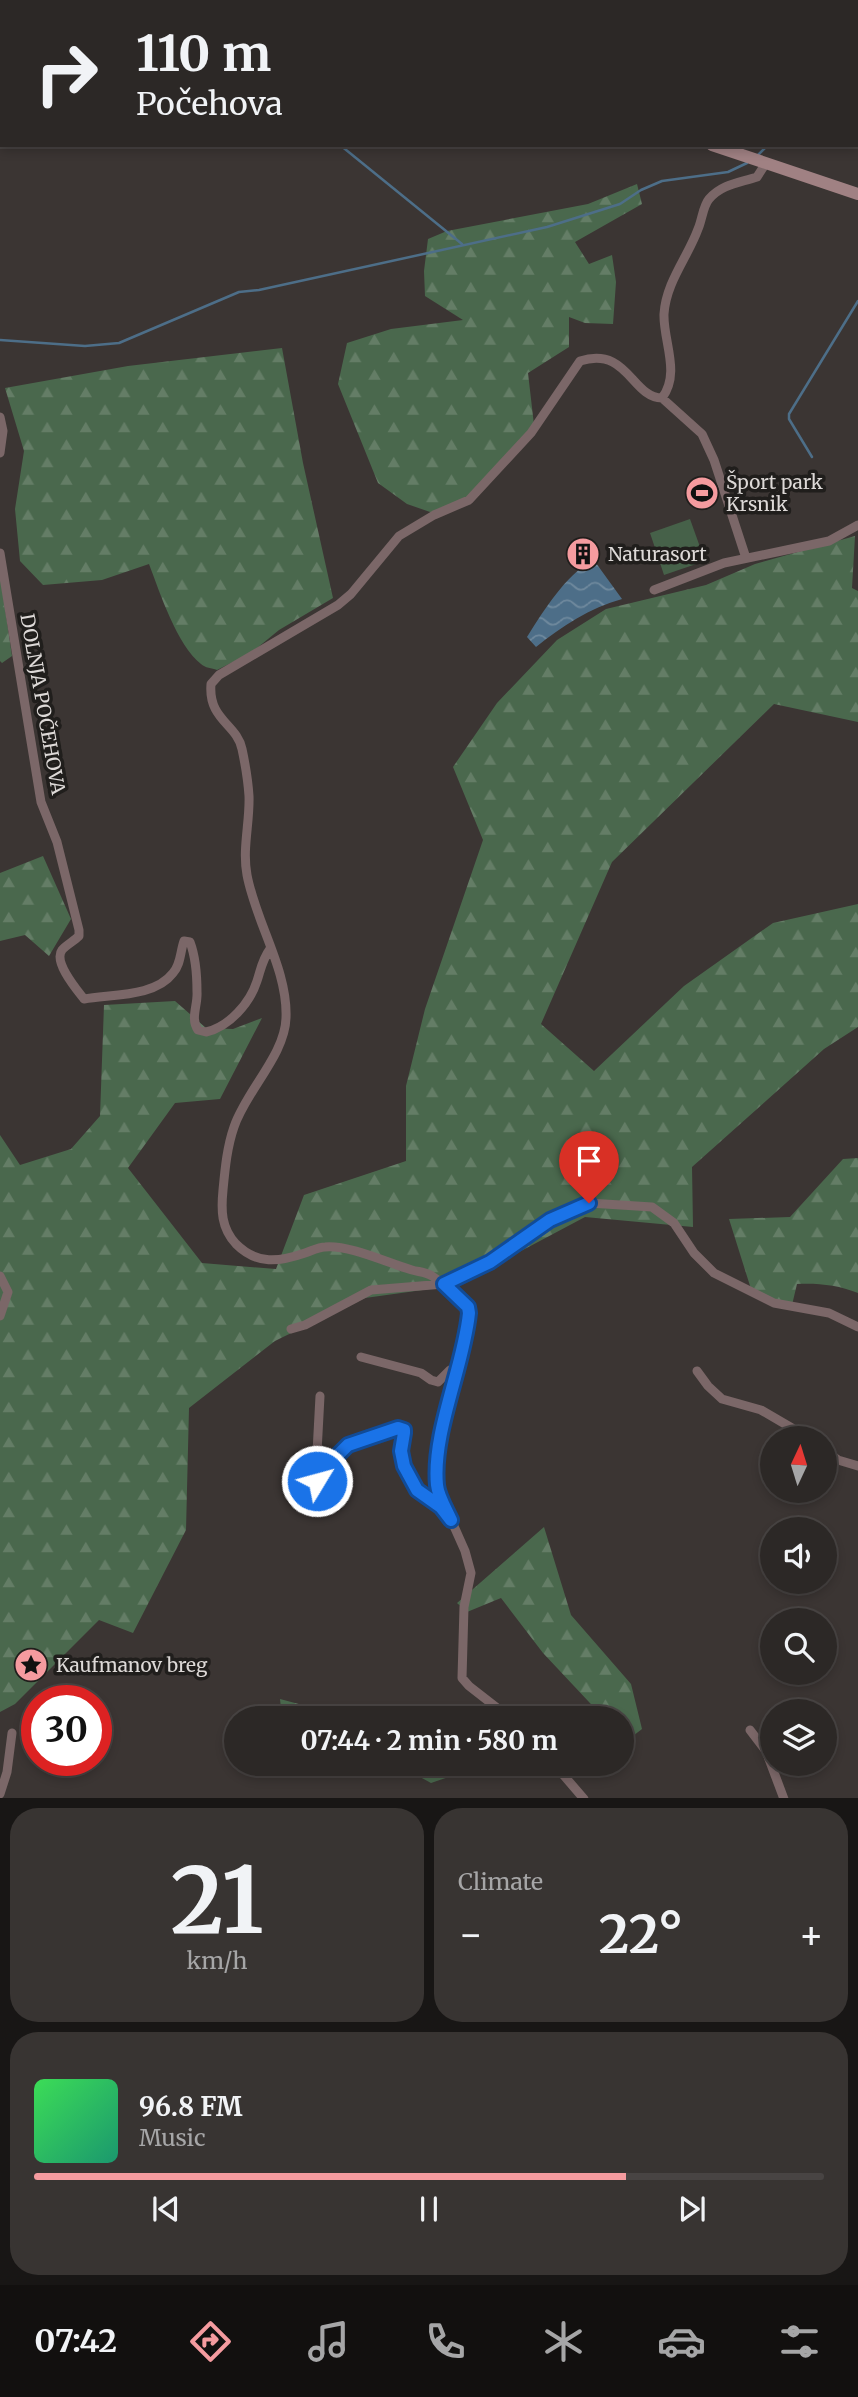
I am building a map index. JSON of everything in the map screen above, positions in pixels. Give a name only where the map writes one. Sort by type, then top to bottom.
[{"type":"main road","points":[[718,147],[858,194]]},
{"type":"street","points":[[662,398],[670,375],[664,315],[674,280],[698,230],[707,201],[724,186],[757,177],[756,160]]},
{"type":"street","points":[[495,1706],[462,1678],[464,1607],[471,1573],[437,1488],[437,1472],[456,1367],[466,1335],[468,1307],[429,1274],[346,1250],[325,1247],[284,1260],[262,1259],[250,1255],[239,1247],[223,1225],[223,1192],[234,1127],[281,1043],[286,1021],[284,988],[253,898],[245,864],[249,795],[242,746],[212,703],[210,691],[213,681],[219,675],[338,605],[351,594],[399,536],[434,515],[469,500],[531,433],[580,360],[592,357],[608,359],[624,369],[654,397],[662,398],[702,434],[714,460],[746,558]]},
{"type":"street","points":[[0,417],[3,430],[0,453]]},
{"type":"street","points":[[654,590],[724,563],[829,541],[858,525]]},
{"type":"street","name":"DOLNJA POČEHOVA","points":[[0,553],[41,802],[57,842],[79,930],[79,936],[62,950],[60,957],[61,964],[75,988],[84,999],[151,990],[173,975],[184,942],[190,942],[194,951],[197,996],[194,1021],[198,1030],[206,1032],[225,1025],[249,997],[257,982],[262,961],[270,949]]},
{"type":"street","points":[[291,1329],[334,1311],[364,1293],[381,1288],[444,1284],[490,1262],[550,1220],[589,1203],[652,1207],[674,1223],[694,1253],[714,1273],[774,1303],[829,1313],[858,1326]]},
{"type":"street","points":[[0,1276],[8,1292],[0,1316]]},
{"type":"street","points":[[361,1357],[421,1373],[438,1382],[456,1367]]},
{"type":"street","points":[[697,1371],[722,1399],[761,1410],[788,1426]]},
{"type":"street","points":[[320,1396],[316,1471],[317,1481],[325,1491],[337,1456],[348,1445],[398,1428],[404,1430],[401,1451],[404,1466],[417,1490],[441,1507],[451,1520]]},
{"type":"street","points":[[837,1459],[858,1466]]},
{"type":"street","points":[[750,1730],[766,1751],[784,1798]]},
{"type":"street","points":[[0,1794],[7,1772],[12,1733]]},
{"type":"street","points":[[565,1776],[584,1798]]},
{"type":"green space","points":[[637,184],[642,204],[575,242],[589,264],[612,255],[616,282],[613,324],[585,323],[569,317],[569,347],[528,373],[534,425],[467,498],[433,513],[407,504],[378,483],[338,384],[347,343],[391,329],[463,320],[425,296],[424,271],[428,239],[447,231],[588,204]]},
{"type":"green space","points":[[282,348],[303,463],[333,598],[279,630],[251,653],[217,670],[203,665],[184,644],[170,618],[149,564],[102,580],[43,585],[20,561],[15,509],[24,451],[5,388],[128,366]]},
{"type":"green space","points":[[690,519],[705,561],[664,575],[650,533]]},
{"type":"green space","points":[[855,536],[852,588],[858,591],[858,722],[774,704],[612,862],[541,1024],[594,1071],[684,986],[773,923],[858,904],[858,1027],[824,1049],[692,1167],[693,1227],[585,1217],[521,1251],[430,1289],[365,1298],[283,1337],[189,1408],[186,1530],[133,1633],[99,1620],[34,1685],[21,1685],[21,1698],[0,1712],[0,1135],[20,1165],[71,1149],[100,1116],[104,1005],[175,1001],[206,1028],[233,1029],[262,1018],[220,1099],[175,1103],[128,1168],[202,1263],[276,1269],[304,1195],[406,1161],[406,1086],[425,1009],[483,840],[453,767],[497,703],[557,640],[606,609],[706,585],[755,564]]},
{"type":"green space","points":[[0,574],[12,656],[2,663],[0,661]]},
{"type":"green space","points":[[43,856],[71,919],[49,956],[25,935],[0,941],[0,873]]},
{"type":"green space","points":[[858,1158],[858,1293],[828,1285],[797,1284],[792,1305],[751,1289],[729,1219],[790,1217],[843,1159]]},
{"type":"green space","points":[[544,1527],[571,1615],[631,1684],[642,1729],[634,1735],[634,1706],[593,1706],[543,1653],[501,1598],[467,1612],[457,1603]]},
{"type":"green space","points":[[280,1699],[306,1706],[281,1706]]},
{"type":"green space","points":[[418,1776],[451,1776],[431,1783]]},
{"type":"water","points":[[593,559],[622,599],[577,618],[536,647],[527,637],[534,626],[564,584]]},
{"type":"waterway","points":[[342,147],[462,244]]},
{"type":"waterway","points":[[758,155],[766,147]]},
{"type":"waterway","points":[[0,340],[85,346],[119,343],[239,292],[259,290],[547,227],[620,204],[641,190],[662,181],[728,172],[747,163]]},
{"type":"waterway","points":[[812,457],[789,419],[789,414],[858,301]]},
{"type":"place","name":"Šport park Krsnik","points":[[702,493]]},
{"type":"place","name":"Naturasort","points":[[583,554]]},
{"type":"place","name":"Kaufmanov breg","points":[[31,1665]]},
{"type":"route","points":[[317,1481],[325,1491],[334,1462],[348,1445],[398,1428],[404,1430],[401,1451],[404,1466],[417,1490],[441,1507],[451,1520],[437,1488],[437,1472],[440,1444],[469,1313],[468,1307],[444,1284],[490,1262],[550,1220],[589,1203]]}]
